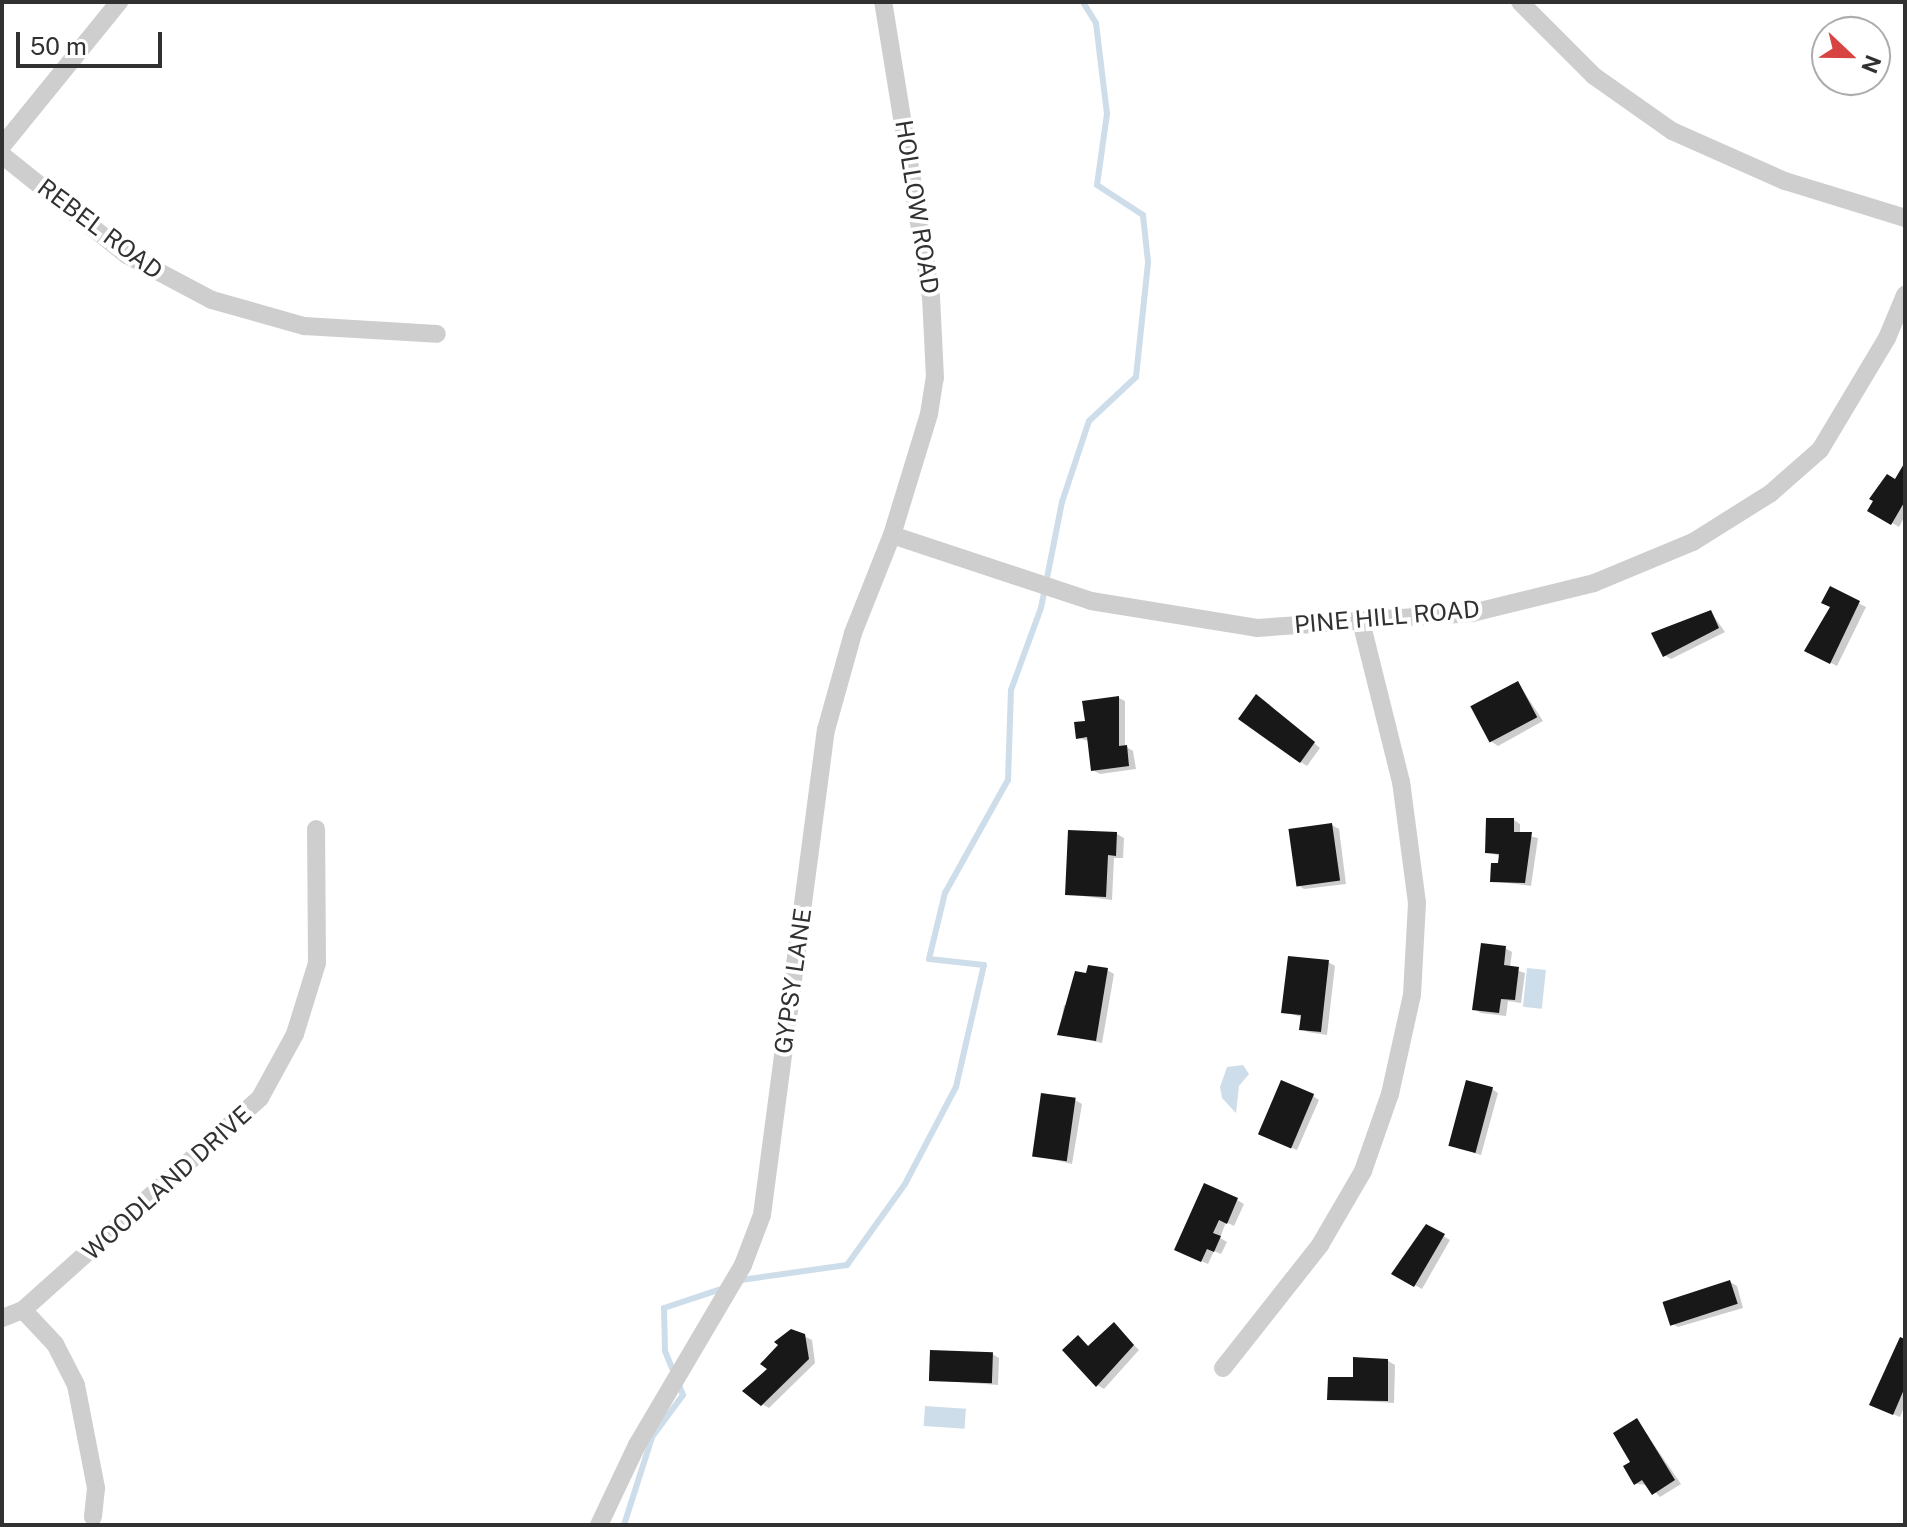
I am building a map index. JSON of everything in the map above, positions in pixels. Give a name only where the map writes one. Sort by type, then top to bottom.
[{"type":"street","points":[[2,146],[119,2]]},
{"type":"street","name":"HOLLOW ROAD","points":[[883,2],[931,297],[935,378],[929,414]]},
{"type":"street","points":[[1520,2],[1594,76],[1672,131],[1785,181],[1905,218]]},
{"type":"street","name":"REBEL ROAD","points":[[2,155],[127,255],[212,300],[304,326],[437,334]]},
{"type":"street","name":"PINE HILL ROAD","points":[[892,535],[1091,601],[1257,628],[1472,613],[1594,583],[1693,542],[1771,493],[1820,450],[1887,338],[1905,295]]},
{"type":"street","name":"GYPSY LANE","points":[[599,1525],[637,1445],[743,1265],[762,1215],[826,730],[853,633],[892,535],[929,414]]},
{"type":"street","points":[[1223,1368],[1320,1245],[1363,1171],[1390,1094],[1412,995],[1417,903],[1401,782],[1361,622]]},
{"type":"street","name":"WOODLAND DRIVE","points":[[2,1318],[23,1310],[260,1098],[295,1034],[317,963],[316,829]]},
{"type":"street","points":[[23,1310],[55,1344],[76,1385],[96,1488],[93,1517]]},
{"type":"water","points":[[1527,968],[1546,970],[1542,1009],[1523,1007]]},
{"type":"water","points":[[1243,1065],[1249,1074],[1239,1086],[1236,1113],[1222,1098],[1220,1087],[1227,1067]]},
{"type":"water","points":[[925,1406],[966,1409],[965,1429],[924,1426]]},
{"type":"building","points":[[1905,462],[1905,501],[1891,525],[1867,511],[1873,501],[1869,499],[1887,474],[1895,479]]},
{"type":"building","points":[[1830,586],[1860,601],[1830,664],[1804,651],[1830,607],[1821,603]]},
{"type":"building","points":[[1711,610],[1719,628],[1663,657],[1651,633]]},
{"type":"building","points":[[1518,681],[1537,717],[1490,743],[1470,706]]},
{"type":"building","points":[[1256,694],[1315,742],[1300,763],[1238,719]]},
{"type":"building","points":[[1119,696],[1119,746],[1127,745],[1129,766],[1091,771],[1087,737],[1076,739],[1074,722],[1085,721],[1082,701]]},
{"type":"building","points":[[1486,818],[1514,818],[1514,832],[1532,832],[1525,883],[1490,882],[1491,863],[1498,863],[1499,854],[1485,853]]},
{"type":"building","points":[[1332,823],[1340,880],[1297,887],[1288,829]]},
{"type":"building","points":[[1068,830],[1117,832],[1116,856],[1108,855],[1106,897],[1065,895]]},
{"type":"building","points":[[1481,943],[1506,946],[1504,965],[1519,967],[1515,1000],[1501,999],[1499,1013],[1472,1010]]},
{"type":"building","points":[[1288,956],[1329,960],[1321,1032],[1299,1030],[1301,1015],[1281,1013]]},
{"type":"building","points":[[1088,965],[1108,968],[1096,1041],[1057,1035],[1075,971],[1086,973]]},
{"type":"building","points":[[1281,1080],[1314,1094],[1291,1148],[1258,1134]]},
{"type":"building","points":[[1466,1080],[1493,1087],[1475,1153],[1448,1146]]},
{"type":"building","points":[[1041,1093],[1076,1098],[1067,1161],[1032,1156]]},
{"type":"building","points":[[1204,1183],[1238,1198],[1227,1224],[1219,1220],[1213,1233],[1221,1236],[1214,1252],[1207,1249],[1201,1262],[1174,1250]]},
{"type":"building","points":[[1426,1224],[1445,1234],[1414,1287],[1391,1274]]},
{"type":"building","points":[[1730,1280],[1738,1304],[1670,1326],[1662,1302]]},
{"type":"building","points":[[1114,1322],[1134,1345],[1096,1387],[1062,1350],[1078,1335],[1088,1346]]},
{"type":"building","points":[[791,1329],[805,1334],[809,1359],[761,1406],[742,1391],[767,1369],[760,1364],[778,1345],[774,1342]]},
{"type":"building","points":[[1900,1337],[1905,1339],[1905,1387],[1893,1415],[1869,1405]]},
{"type":"building","points":[[930,1350],[993,1352],[992,1383],[929,1381]]},
{"type":"building","points":[[1353,1357],[1388,1359],[1388,1401],[1327,1400],[1328,1377],[1353,1377]]},
{"type":"building","points":[[1637,1418],[1675,1480],[1652,1495],[1642,1480],[1634,1485],[1623,1466],[1630,1462],[1613,1433]]},
{"type":"waterway","points":[[741,1280],[847,1265],[905,1184],[956,1087],[984,965],[929,959],[945,893],[1008,780],[1011,690],[1041,608],[1062,502],[1089,421],[1136,377],[1148,262],[1143,215],[1097,185],[1107,114],[1096,23],[1083,2]]},
{"type":"waterway","points":[[624,1525],[652,1437],[683,1395],[665,1351],[664,1308],[724,1288]]}]
